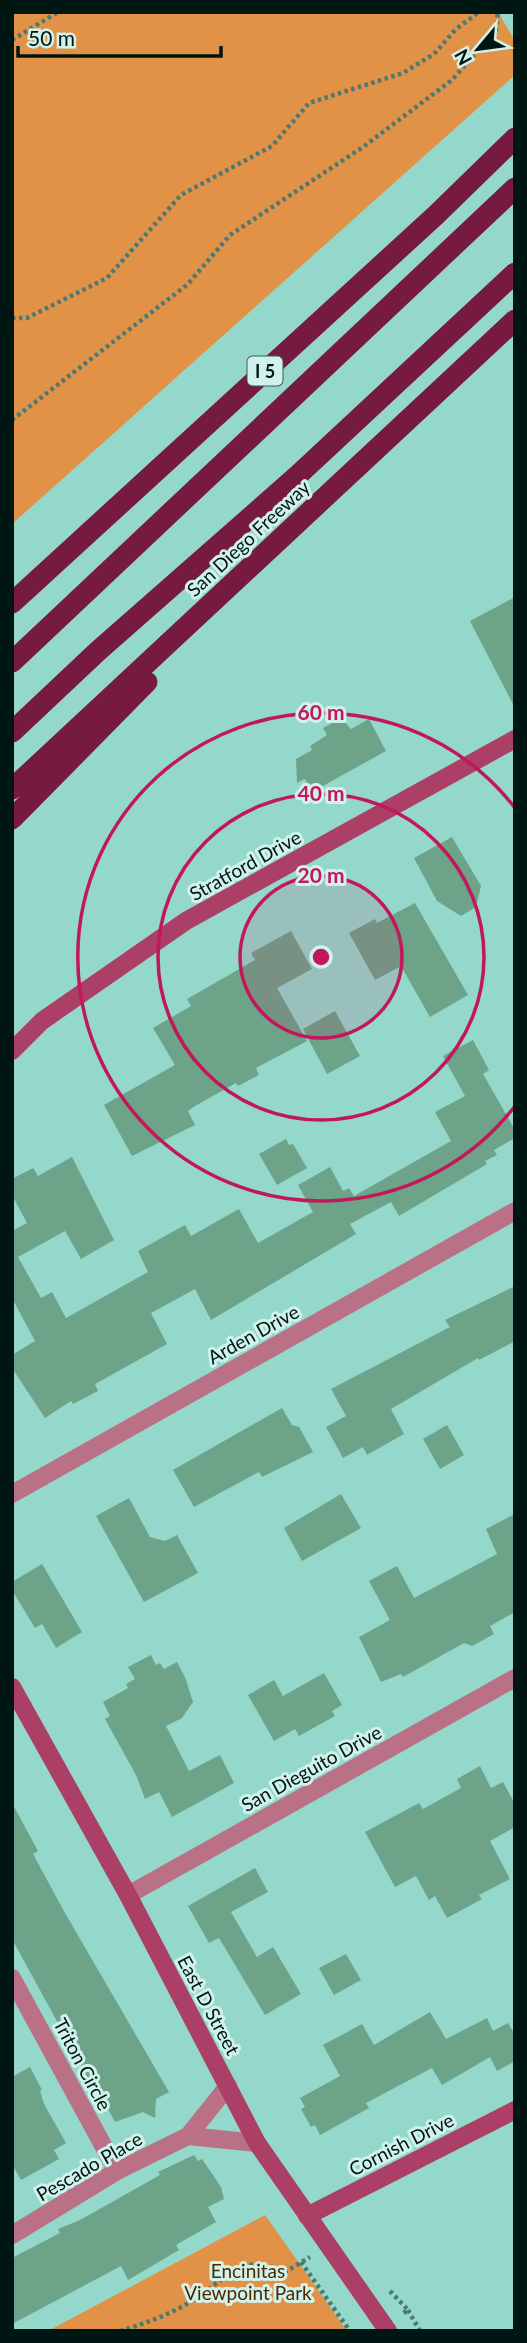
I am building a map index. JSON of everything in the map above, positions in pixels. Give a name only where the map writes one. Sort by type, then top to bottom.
[{"type":"highway","name":"I 5","points":[[12,602],[436,215],[515,138]]},
{"type":"highway","points":[[12,662],[515,188]]},
{"type":"highway","points":[[12,732],[98,651],[297,476],[515,273]]},
{"type":"highway","name":"San Diego Freeway","points":[[12,789],[515,320]]},
{"type":"highway","points":[[12,819],[356,467]]},
{"type":"street","name":"Stratford Drive","points":[[12,1051],[42,1021],[186,921],[515,739]]},
{"type":"street","name":"Arden Drive","points":[[12,1494],[515,1211]]},
{"type":"street","name":"San Dieguito Drive","points":[[128,1895],[515,1678]]},
{"type":"street","name":"East D Street","points":[[12,1687],[128,1895],[257,2143],[386,2329]]},
{"type":"street","name":"Triton Circle","points":[[12,1978],[117,2171]]},
{"type":"street","name":"Pescado Place","points":[[12,2235],[117,2171],[188,2136],[228,2086]]},
{"type":"street","name":"Cornish Drive","points":[[307,2216],[515,2110]]},
{"type":"street","points":[[188,2136],[257,2143]]},
{"type":"path","points":[[12,40],[58,12]]},
{"type":"path","points":[[12,318],[27,318],[107,278],[181,195],[272,146],[309,103],[403,73],[434,54],[456,29],[480,12]]},
{"type":"path","points":[[12,420],[188,284],[230,235],[363,147],[452,80],[496,30],[498,12]]},
{"type":"path","points":[[120,2331],[155,2320],[196,2298],[226,2273],[259,2262],[287,2271],[328,2246]]},
{"type":"path","points":[[301,2262],[350,2331]]},
{"type":"path","points":[[388,2289],[408,2310],[420,2331]]},
{"type":"path","points":[[386,2329],[408,2310]]},
{"type":"green space","points":[[12,12],[498,12],[515,41],[515,75],[12,524]]},
{"type":"green space","name":"Encinitas Viewpoint Park","points":[[265,2215],[347,2331],[48,2331]]},
{"type":"building","points":[[515,597],[515,708],[470,621]]},
{"type":"building","points":[[341,718],[351,729],[369,719],[386,751],[312,792],[305,779],[297,783],[296,759],[312,750],[310,746],[327,735],[323,728]]},
{"type":"building","points":[[452,837],[481,886],[476,907],[461,916],[437,901],[414,858]]},
{"type":"building","points":[[415,903],[468,995],[430,1017],[401,966],[375,980],[349,933],[375,919],[377,923]]},
{"type":"building","points":[[291,931],[312,969],[277,988],[307,1041],[256,1068],[259,1075],[238,1086],[236,1083],[188,1111],[195,1125],[132,1156],[104,1105],[175,1065],[153,1028],[191,1006],[187,999],[255,960],[251,953]]},
{"type":"building","points":[[335,1011],[360,1056],[327,1074],[303,1029]]},
{"type":"building","points":[[473,1040],[489,1070],[483,1074],[515,1130],[515,1138],[494,1150],[497,1155],[485,1161],[487,1164],[399,1216],[391,1202],[350,1224],[356,1234],[211,1320],[195,1289],[151,1313],[167,1344],[95,1384],[98,1391],[73,1404],[71,1401],[45,1418],[12,1368],[12,1355],[35,1341],[12,1298],[12,1231],[27,1223],[12,1195],[12,1179],[33,1168],[38,1176],[72,1157],[114,1240],[81,1259],[65,1231],[18,1257],[41,1298],[52,1292],[66,1318],[148,1272],[138,1251],[185,1225],[191,1236],[239,1209],[258,1243],[313,1212],[298,1185],[330,1167],[343,1191],[349,1188],[354,1196],[451,1141],[435,1112],[465,1096],[443,1056]]},
{"type":"building","points":[[286,1139],[289,1145],[293,1144],[307,1168],[277,1185],[259,1154]]},
{"type":"building","points":[[515,1286],[515,1341],[479,1360],[478,1358],[391,1409],[404,1434],[367,1455],[363,1447],[343,1458],[326,1427],[346,1416],[331,1389],[450,1327],[445,1320]]},
{"type":"building","points":[[282,1408],[292,1425],[299,1427],[313,1452],[262,1477],[259,1472],[194,1507],[173,1470]]},
{"type":"building","points":[[447,1425],[464,1455],[440,1469],[423,1439]]},
{"type":"building","points":[[341,1494],[361,1528],[302,1561],[284,1528]]},
{"type":"building","points":[[129,1498],[150,1537],[165,1541],[177,1535],[198,1573],[144,1602],[96,1516]]},
{"type":"building","points":[[515,1514],[515,1612],[490,1626],[494,1634],[472,1646],[464,1643],[403,1677],[401,1674],[381,1682],[359,1637],[390,1620],[369,1581],[397,1566],[414,1598],[497,1554],[486,1529]]},
{"type":"building","points":[[42,1564],[82,1632],[56,1648],[42,1624],[35,1628],[12,1590],[12,1582]]},
{"type":"building","points":[[151,1655],[156,1665],[160,1663],[164,1669],[177,1662],[185,1677],[193,1702],[182,1718],[166,1726],[189,1771],[220,1755],[234,1783],[172,1817],[159,1792],[145,1799],[136,1775],[105,1719],[110,1716],[103,1702],[128,1688],[126,1684],[135,1679],[128,1667]]},
{"type":"building","points":[[324,1673],[342,1705],[332,1711],[335,1716],[299,1736],[295,1729],[274,1741],[248,1695],[274,1680],[283,1696]]},
{"type":"building","points":[[480,1766],[491,1788],[503,1782],[515,1804],[515,1827],[490,1841],[510,1879],[479,1895],[482,1899],[447,1918],[435,1896],[429,1900],[416,1876],[395,1887],[365,1832],[419,1803],[423,1809],[461,1788],[457,1779]]},
{"type":"building","points":[[12,1803],[38,1851],[33,1854],[65,1913],[169,2092],[156,2099],[155,2118],[143,2112],[115,2122],[108,2109],[106,2111],[12,1939]]},
{"type":"building","points":[[255,1868],[268,1892],[231,1912],[257,1957],[273,1947],[301,1994],[265,2015],[219,1938],[209,1943],[188,1906]]},
{"type":"building","points":[[346,1954],[361,1980],[334,1995],[319,1968]]},
{"type":"building","points":[[430,2012],[446,2039],[487,2018],[493,2031],[508,2023],[515,2035],[515,2061],[497,2071],[490,2057],[442,2085],[432,2068],[366,2103],[369,2108],[320,2135],[315,2125],[311,2127],[301,2109],[305,2107],[300,2098],[340,2076],[323,2045],[362,2024],[374,2045]]},
{"type":"building","points":[[30,2067],[42,2090],[40,2091],[44,2104],[66,2143],[54,2150],[59,2159],[21,2180],[12,2164],[12,2077]]},
{"type":"building","points":[[194,2155],[198,2161],[202,2159],[221,2187],[224,2199],[208,2207],[216,2222],[176,2245],[179,2250],[128,2280],[121,2266],[12,2324],[12,2258],[60,2233],[58,2229],[80,2220],[160,2175],[158,2172]]}]
